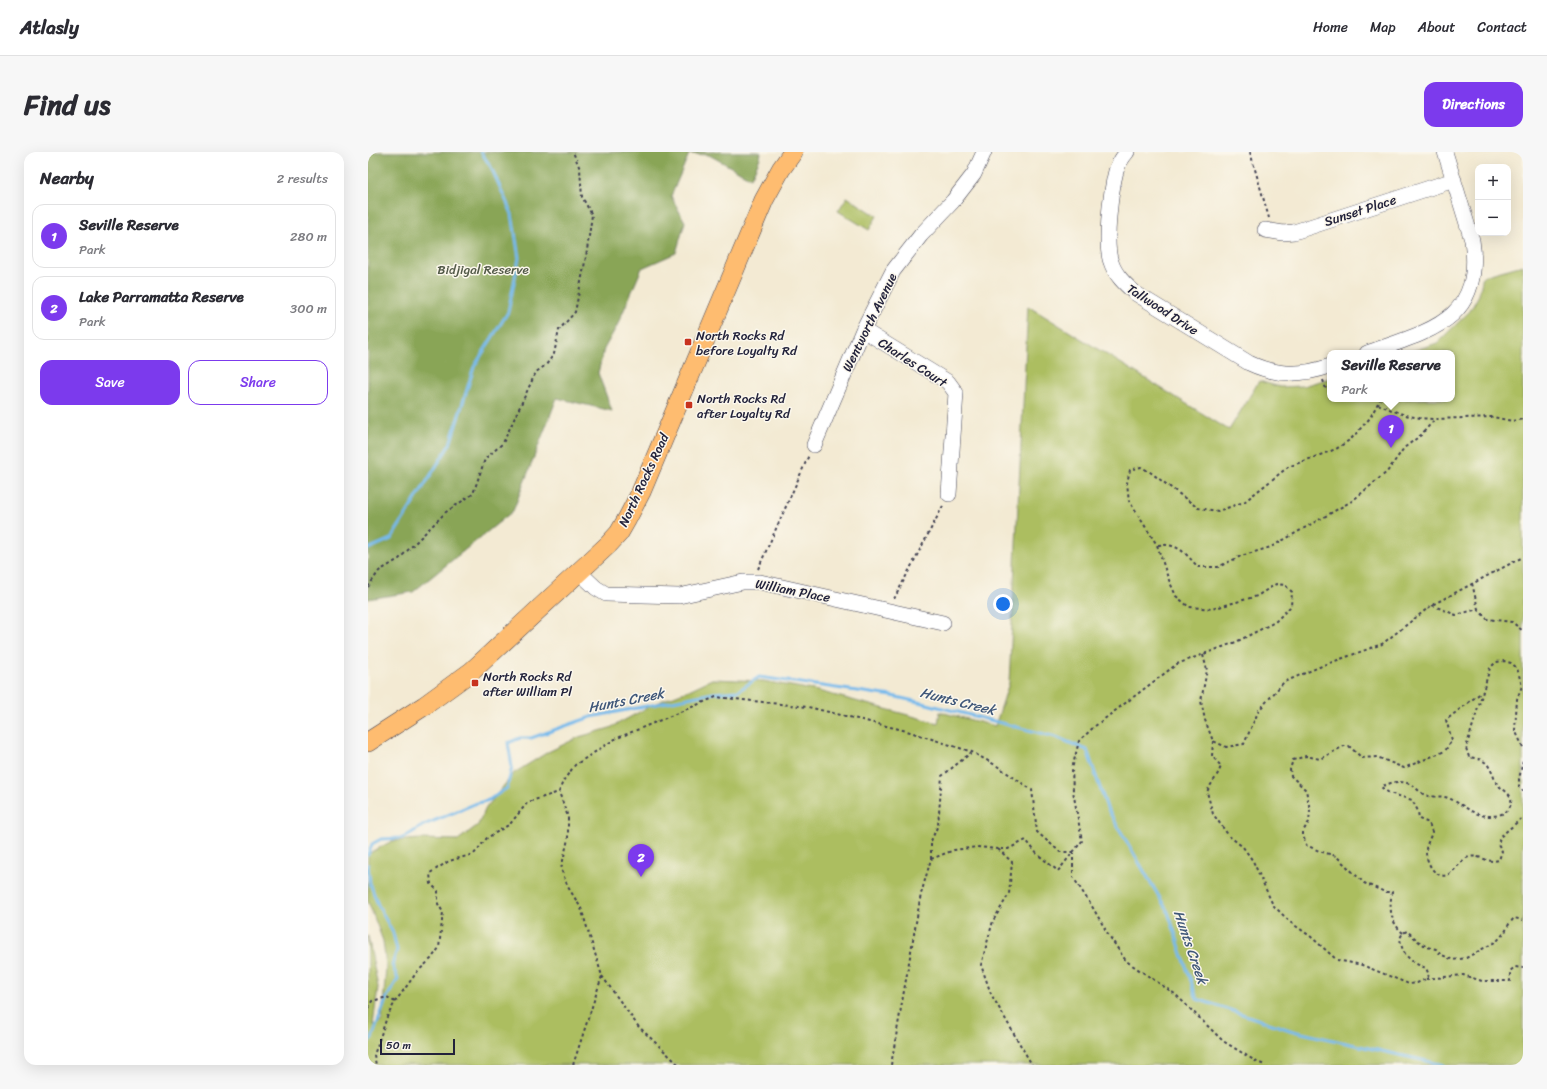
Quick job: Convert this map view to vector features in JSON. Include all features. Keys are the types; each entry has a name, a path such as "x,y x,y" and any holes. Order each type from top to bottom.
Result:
{"main road":[{"name":"North Rocks Road","path":"368,742 430,702 472,671 610,544 619,533 634,507 782,160 793,152"}],"street":[{"name":"Wentworth Avenue","path":"814,444 863,330 893,271 921,235 953,201 974,174 984,152"},
{"name":"Tallwood Drive","path":"1127,152 1117,170 1108,234 1110,261 1113,269 1126,285 1142,297 1249,363 1260,368 1273,372 1295,374 1326,372"},
{"path":"1375,350 1420,334 1439,324 1455,312 1467,296 1472,283 1474,254 1472,240 1445,152"},
{"name":"Sunset Place","path":"1265,230 1283,233 1294,232 1454,180"},
{"name":"Charles Court","path":"863,330 948,382 956,393 949,494"},
{"name":"William Place","path":"579,572 596,588 606,594 679,596 743,582 753,582 794,589 943,623"}],"path":[{"path":"368,587 379,571 399,559 446,512 473,494 485,459 503,443 536,372 546,365 554,354 559,330 575,312 592,215 582,197 580,169 573,152"},
{"path":"1250,152 1269,218 1265,230"},
{"path":"1317,380 1326,372"},
{"path":"931,859 954,850 977,847 998,850 1008,849 1026,840 1036,854 1058,871 1072,852 1082,842 1073,791 1072,769 1079,741 1095,726 1177,664 1236,642 1275,622 1291,606 1292,592 1285,585 1276,584 1257,596 1212,609 1189,607 1176,596 1168,578 1157,545 1129,501 1127,483 1130,470 1141,467 1198,508 1218,511 1244,502 1288,466 1336,448 1351,440 1370,418 1378,404 1401,415 1416,419 1493,416 1512,421 1523,419"},
{"path":"1157,545 1167,544 1178,548 1198,567 1218,567 1241,556 1271,547 1352,501 1387,472 1404,448 1420,436 1435,419"},
{"path":"753,582 814,444"},
{"path":"887,611 949,494"},
{"path":"1213,741 1226,748 1244,744 1259,710 1284,682 1324,665 1382,644 1432,605 1523,556"},
{"path":"1472,583 1478,609 1487,619 1512,622 1523,631"},
{"path":"1432,605 1456,615 1478,609"},
{"path":"1203,655 1207,670 1201,701 1205,720 1213,741 1212,756 1222,766 1219,774 1213,780 1207,792 1213,814 1229,836 1242,847 1253,861 1273,905 1290,922 1310,936 1337,960 1362,965 1409,984 1417,983 1426,979 1463,975 1482,981 1510,981 1510,971 1515,967 1523,968"},
{"path":"1523,747 1515,730 1517,699 1522,686 1517,668 1511,663 1504,661 1496,662 1490,668 1466,748 1469,756 1487,763 1497,784 1511,798 1509,809 1504,814 1489,817 1474,814 1447,798 1433,798 1423,794 1411,784 1393,781 1380,787 1389,793 1412,800 1418,811 1419,819 1429,823 1432,832 1427,845 1426,853 1431,868 1440,875 1448,875 1468,858 1476,856 1493,862 1499,860 1502,851 1498,844 1500,837 1523,817"},
{"path":"1403,934 1396,927 1392,918 1390,901 1392,892 1385,892 1364,883 1336,856 1306,845 1303,831 1309,822 1310,810 1306,790 1291,776 1290,769 1293,760 1306,756 1320,759 1344,746 1349,746 1362,758 1377,758 1404,768 1433,757 1445,751 1452,740 1446,720 1483,691"},
{"path":"679,1065 638,1026 602,976 581,908 568,886 561,869 568,839 568,817 559,792 563,781 575,765 615,739 716,696 808,708 907,731 972,752 997,766 1032,790 1037,832 1060,852 1072,852"},
{"path":"891,1065 921,894 931,859 932,840 938,825 942,776 972,752"},
{"path":"1523,761 1519,779 1520,787 1523,791"},
{"path":"376,1065 374,1055 387,1017 395,1002 413,977 431,959 438,948 443,912 438,904 438,891 431,884 430,872 449,861 474,854 487,838 510,824 528,802 559,792"},
{"path":"998,850 1012,862 1009,894 993,921 981,965 991,994 1032,1065"},
{"path":"1072,852 1073,877 1126,961 1175,994 1223,1041 1257,1062 1265,1065"},
{"path":"1426,979 1429,975 1426,968 1415,964 1404,953 1400,938 1407,931 1427,947 1436,949 1440,954 1453,960 1466,958 1497,941 1514,918 1523,920"},
{"path":"573,1065 602,976"},
{"path":"368,1008 372,1001 388,997 395,1002"}],"green space":[{"name":"Bidjigal Reserve","path":"368,152 761,152 760,158 751,178 709,155 689,154 671,196 685,222 676,253 642,268 617,326 604,349 598,373 612,411 557,398 513,511 413,592 368,599"},
{"path":"847,197 877,216 869,230 838,211"},
{"path":"1523,265 1523,1065 368,1065 368,936 378,987 373,1025 382,1021 386,966 383,941 368,901 368,854 392,841 421,839 458,840 478,825 486,808 514,773 548,752 579,737 610,728 656,703 712,679 763,681 818,691 938,723 940,712 995,726 1009,683 1028,306 1229,430 1259,381 1280,387 1303,386 1327,379 1327,402 1455,402 1455,350 1416,350 1437,343 1470,311 1479,295 1483,276"}],"waterway":[{"path":"368,549 391,539 450,444 474,367 508,312 519,258 512,214 491,167 481,152"},
{"name":"Hunts Creek","path":"368,855 372,844 381,839 403,838 424,825 474,804 489,800 507,788 512,767 508,743 520,738 531,738 591,717 713,693 738,691 759,677 892,696 1056,737 1087,750 1107,808 1168,912 1197,999 1293,1031 1444,1065"},
{"name":"Hunts Creek","path":"368,865 370,883 378,905 393,933 397,950 392,965 398,979 387,997 372,1038 368,1042"}],"place":[{"name":"North Rocks Rd before Loyalty Rd","path":"688,342"},
{"name":"North Rocks Rd after Loyalty Rd","path":"689,405"},
{"name":"Seville Reserve","path":"1391,448"},
{"name":"North Rocks Rd after William Pl","path":"475,683"},
{"name":"Lake Parramatta Reserve","path":"641,877"}]}
